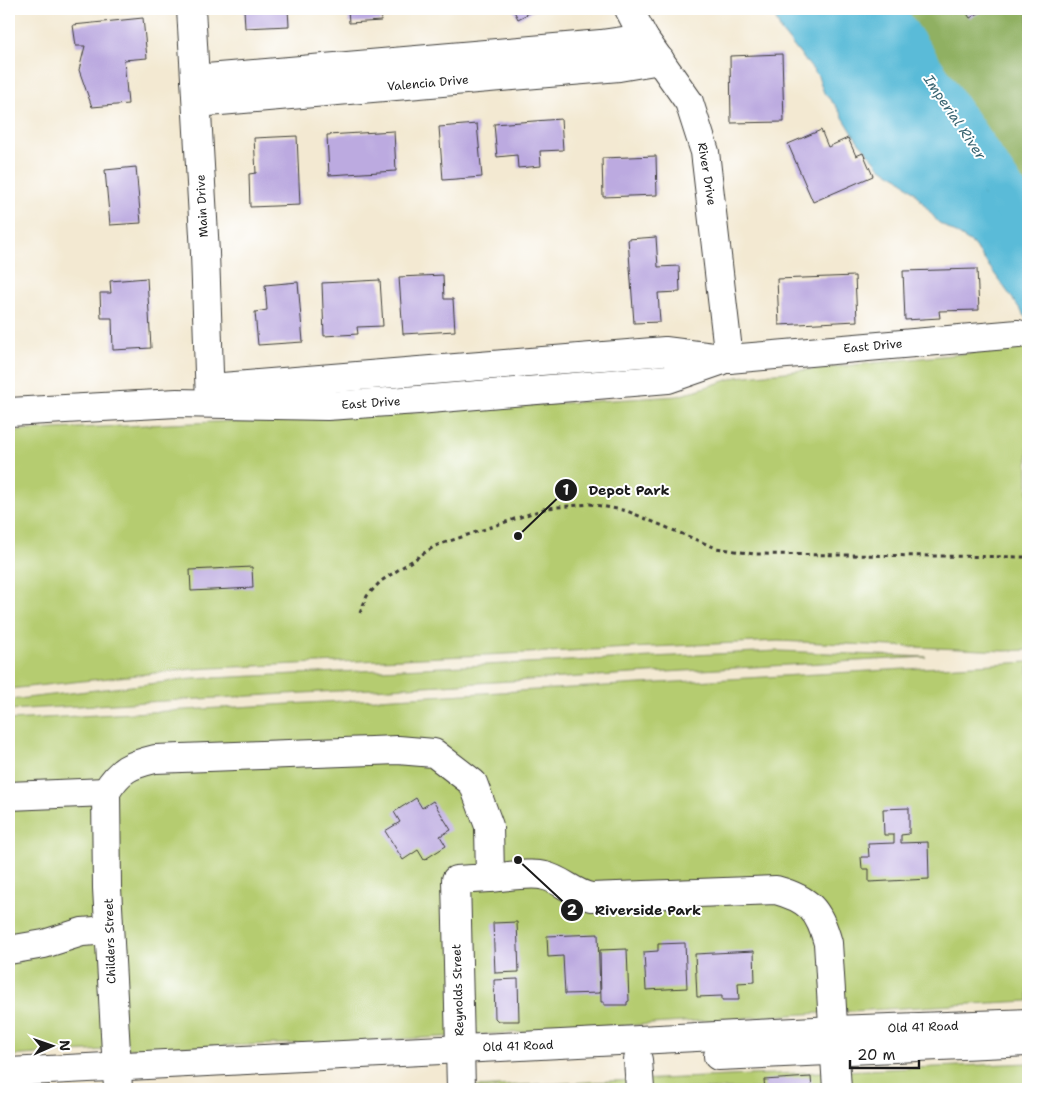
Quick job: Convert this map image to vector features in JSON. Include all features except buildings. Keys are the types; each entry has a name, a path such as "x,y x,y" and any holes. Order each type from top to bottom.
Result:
{"street":[{"name":"Main Drive","path":"191,9 210,396"},
{"name":"River Drive","path":"629,9 644,38 689,102 705,152 729,358"},
{"name":"Valencia Drive","path":"196,91 644,38"},
{"name":"Valencia Drive","path":"196,91 619,67 660,60"},
{"name":"East Drive","path":"9,412 177,403 210,396 665,351 729,358 1018,334"},
{"path":"9,796 106,792 121,772 134,764 155,759 398,750 434,753 473,783 489,826 490,878 543,875 580,895 591,897 776,890 798,896 813,908 822,922 828,943 837,1089"},
{"name":"Childers Street","path":"106,792 109,930 117,1080"},
{"name":"Reynolds Street","path":"460,1068 454,892 456,880 490,878"},
{"path":"9,950 44,944 82,932 109,930"},
{"name":"Old 41 Road","path":"32,1089 117,1080 638,1060 1028,1023"},
{"name":"Old 41 Road","path":"460,1068 835,1040 1028,1042"},
{"path":"638,1060 640,1089"},
{"name":"Old 41 Road","path":"9,1072 117,1080"}],"path":[{"path":"360,613 367,596 381,581 435,546 547,508 590,504 627,511 716,548 754,554 1028,557"}],"green space":[{"path":"906,9 1028,9 1028,212 997,206 983,195 973,161 946,133 933,100 931,59 925,43"},
{"path":"1028,347 1028,650 1005,651 778,641 192,669 9,689 9,431 353,416 678,396 737,377"},
{"path":"778,651 926,657 9,710 9,700 192,679"},
{"path":"1028,662 1028,1001 424,1038 61,1052 9,1056 9,720"},
{"path":"1028,1063 1028,1089 427,1089"}],"water":[{"path":"772,9 906,9 925,43 931,60 933,100 946,133 973,161 983,195 997,206 1028,212 1028,320 973,244 938,222 914,192 899,178 881,168 857,140 836,106 824,93 818,76 781,31"}],"waterway":[{"name":"Imperial River","path":"882,9 1028,225"}],"place":[{"name":"Depot Park","path":"518,536"},
{"name":"Riverside Park","path":"518,860"}]}
